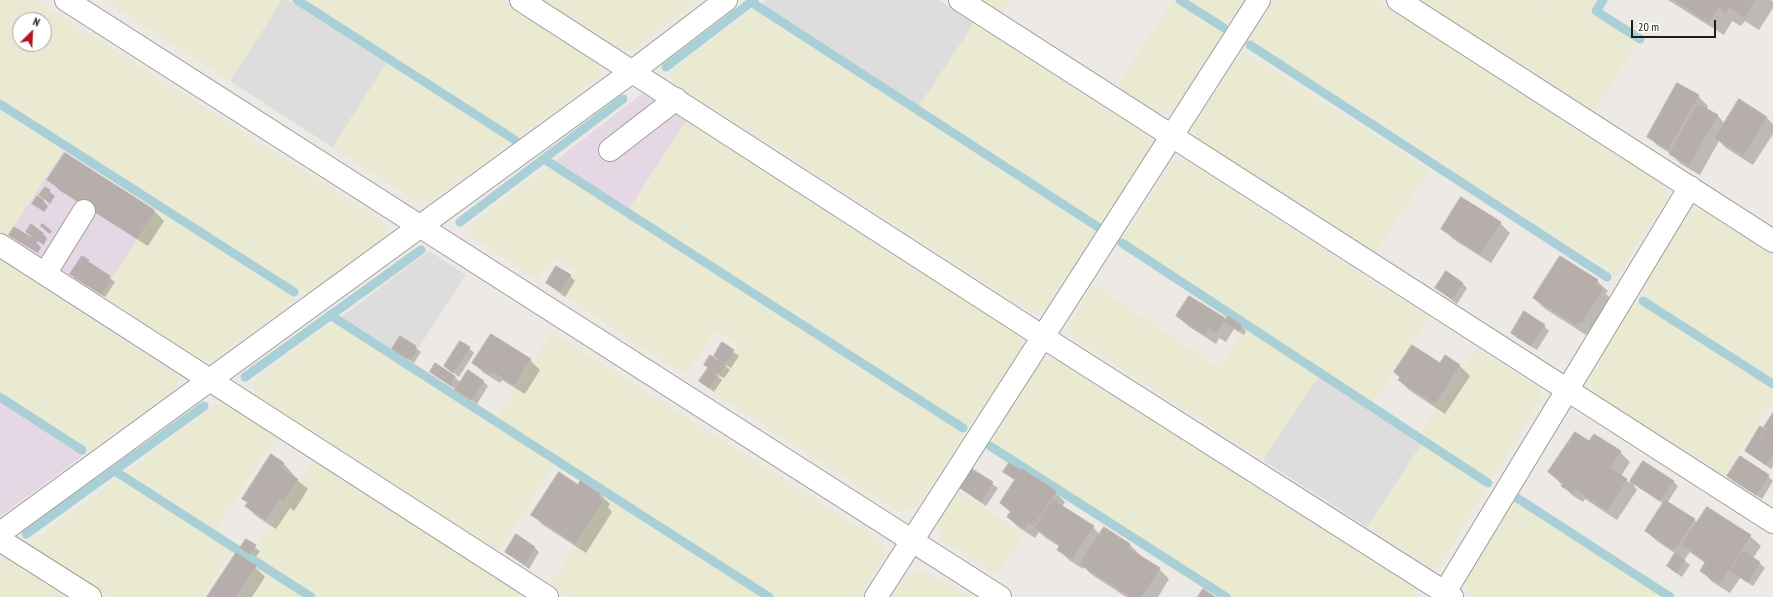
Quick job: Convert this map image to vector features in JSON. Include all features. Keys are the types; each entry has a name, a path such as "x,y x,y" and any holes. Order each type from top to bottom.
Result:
{"street":[{"path":"66,0 1000,597"},
{"path":"520,0 633,71 1446,596 1690,187"},
{"path":"0,533 633,71 726,0"},
{"path":"960,0 1773,522"},
{"path":"876,597 1259,0"},
{"path":"1398,0 1773,241"},
{"path":"610,150 676,99"},
{"path":"45,274 84,212"},
{"path":"0,245 547,597"},
{"path":"0,540 90,597"}],"shaded area":[{"path":"282,0 288,0 387,63 332,147 230,81"},
{"path":"765,0 939,0 974,23 919,106 761,4"},
{"path":"643,93 686,121 629,209 555,161"},
{"path":"63,151 156,210 100,297 7,237"},
{"path":"429,251 466,275 409,362 340,318"},
{"path":"1319,375 1422,443 1367,527 1263,460"},
{"path":"0,400 84,455 0,516"}],"green space":[{"path":"0,0 35,0 385,223 388,236 306,294 0,98"},
{"path":"105,0 282,0 230,81"},
{"path":"306,0 500,0 598,63 600,77 519,137"},
{"path":"541,0 699,0 632,50 618,49"},
{"path":"983,0 1011,0 1003,13"},
{"path":"1190,0 1248,0 1231,26"},
{"path":"1275,0 1377,0 1664,184 1668,197 1617,276 1249,39"},
{"path":"1420,0 1535,0 1538,2 1539,0 1595,0 1589,11 1638,42 1594,111"},
{"path":"1172,1 1225,35 1177,110 1161,114 1117,86"},
{"path":"753,9 1096,232 1046,309 1032,313 673,82 670,72"},
{"path":"974,23 1147,135 1150,149 1101,224 919,106"},
{"path":"1242,51 1429,170 1375,253 1197,139 1194,125"},
{"path":"387,63 510,143 432,201 416,201 332,147"},
{"path":"0,110 63,151 7,237 0,232"},
{"path":"686,121 1020,335 1022,347 969,427 629,209"},
{"path":"1185,160 1429,317 1372,404 1122,239 1171,163"},
{"path":"548,167 964,434 915,508 899,512 709,390 738,345 716,330 686,375 561,294 575,271 554,257 538,280 463,231"},
{"path":"1703,209 1773,254 1773,379 1639,293 1689,212"},
{"path":"156,210 297,300 214,359 198,360 100,297"},
{"path":"0,260 177,375 178,387 91,450 0,390"},
{"path":"1094,285 1219,368 1246,328 1319,375 1263,460 1072,336 1069,324"},
{"path":"1635,301 1773,390 1773,401 1725,476 1594,393 1588,377"},
{"path":"332,322 555,464 499,551 255,395 254,381"},
{"path":"552,332 882,542 884,557 859,597 776,597 497,418"},
{"path":"1477,348 1539,388 1542,397 1491,482 1420,435"},
{"path":"1056,358 1416,589 1417,597 1232,597 991,442 1042,361"},
{"path":"219,403 230,406 276,436 216,530 126,472"},
{"path":"1422,443 1488,486 1440,566 1429,567 1367,527"},
{"path":"313,460 527,597 320,597 252,554"},
{"path":"118,478 232,551 203,597 112,597 29,544"},
{"path":"958,491 1024,534 997,575 940,539 938,522"},
{"path":"606,498 761,597 570,597 550,585"},
{"path":"1512,500 1663,597 1473,597 1469,595 1463,575"},
{"path":"5,558 65,597 0,597 0,562"},
{"path":"258,568 303,597 239,597"},
{"path":"921,569 966,597 892,597 908,572"}],"building":[{"path":"1675,0 1755,0 1744,17 1730,7 1726,13 1718,7 1709,22"},
{"path":"1677,83 1699,95 1668,149 1647,137"},
{"path":"1739,99 1767,117 1743,155 1715,138"},
{"path":"1698,104 1718,115 1689,165 1669,154"},
{"path":"65,153 154,210 137,237 47,180"},
{"path":"45,187 50,190 45,199 39,195"},
{"path":"37,196 44,200 39,208 32,204"},
{"path":"1461,197 1501,222 1480,254 1441,229"},
{"path":"31,224 43,233 38,240 26,232"},
{"path":"14,227 37,241 32,249 9,235"},
{"path":"82,256 89,260 77,278 70,274"},
{"path":"1560,256 1598,280 1595,284 1603,289 1581,323 1578,321 1576,325 1533,298"},
{"path":"90,263 110,276 100,293 79,280"},
{"path":"556,266 571,275 560,292 546,283"},
{"path":"1446,271 1463,283 1452,299 1435,288"},
{"path":"1189,296 1225,318 1216,333 1209,328 1205,335 1176,316"},
{"path":"1524,311 1545,325 1531,346 1511,333"},
{"path":"1228,316 1242,326 1239,331 1224,322"},
{"path":"491,334 531,359 514,385 492,371 490,374 472,363"},
{"path":"400,336 416,346 408,359 392,349"},
{"path":"460,341 470,347 453,373 444,366"},
{"path":"722,342 734,350 725,364 714,356"},
{"path":"1412,345 1440,363 1445,355 1460,365 1435,404 1398,380 1400,377 1394,372"},
{"path":"710,355 725,365 719,374 704,365"},
{"path":"435,363 455,376 450,385 430,372"},
{"path":"708,368 717,375 709,388 699,381"},
{"path":"468,370 484,381 471,400 455,390"},
{"path":"1773,413 1773,433 1764,427"},
{"path":"1760,426 1765,429 1759,437 1773,446 1773,454 1766,465 1745,451"},
{"path":"1766,429 1773,434 1773,445 1761,437"},
{"path":"1575,432 1589,441 1594,434 1621,451 1610,468 1627,479 1607,511 1575,489 1573,493 1561,486 1564,483 1548,472"},
{"path":"271,454 284,463 281,468 298,479 284,501 279,499 266,520 245,506 248,502 242,499"},
{"path":"1740,456 1769,475 1756,495 1727,476"},
{"path":"1643,461 1674,481 1660,501 1630,481"},
{"path":"1009,463 1020,470 1014,479 1003,472"},
{"path":"972,469 993,482 981,502 960,488"},
{"path":"1022,469 1056,491 1034,525 1029,522 1025,529 1007,517 1011,511 1000,503"},
{"path":"559,472 578,485 580,481 600,494 598,498 603,501 575,543 531,515"},
{"path":"1053,500 1094,526 1072,559 1057,550 1060,545 1035,528"},
{"path":"1665,500 1695,519 1674,550 1645,531"},
{"path":"1707,507 1751,535 1720,584 1700,571 1706,561 1682,545"},
{"path":"1104,527 1130,544 1128,548 1160,568 1141,597 1131,597 1080,564"},
{"path":"516,534 535,547 524,564 505,552"},
{"path":"246,539 256,545 250,554 240,548"},
{"path":"1743,551 1760,562 1748,582 1730,571"},
{"path":"236,553 256,566 236,597 207,597"},
{"path":"1675,553 1685,560 1677,573 1667,566"},
{"path":"1203,589 1215,597 1198,597"}],"waterway":[{"path":"297,0 515,140"},
{"path":"666,67 754,0"},
{"path":"1180,0 1224,28"},
{"path":"1603,0 1596,11 1640,39"},
{"path":"751,2 1098,227"},
{"path":"1250,45 1607,277"},
{"path":"460,222 623,99"},
{"path":"0,104 294,292"},
{"path":"544,159 963,428"},
{"path":"1122,243 1488,483"},
{"path":"245,377 421,250"},
{"path":"1643,301 1773,384"},
{"path":"330,315 769,597"},
{"path":"0,397 82,450"},
{"path":"26,534 204,406"},
{"path":"990,446 1226,597"},
{"path":"115,471 311,597"},
{"path":"1514,496 1670,597"}]}
